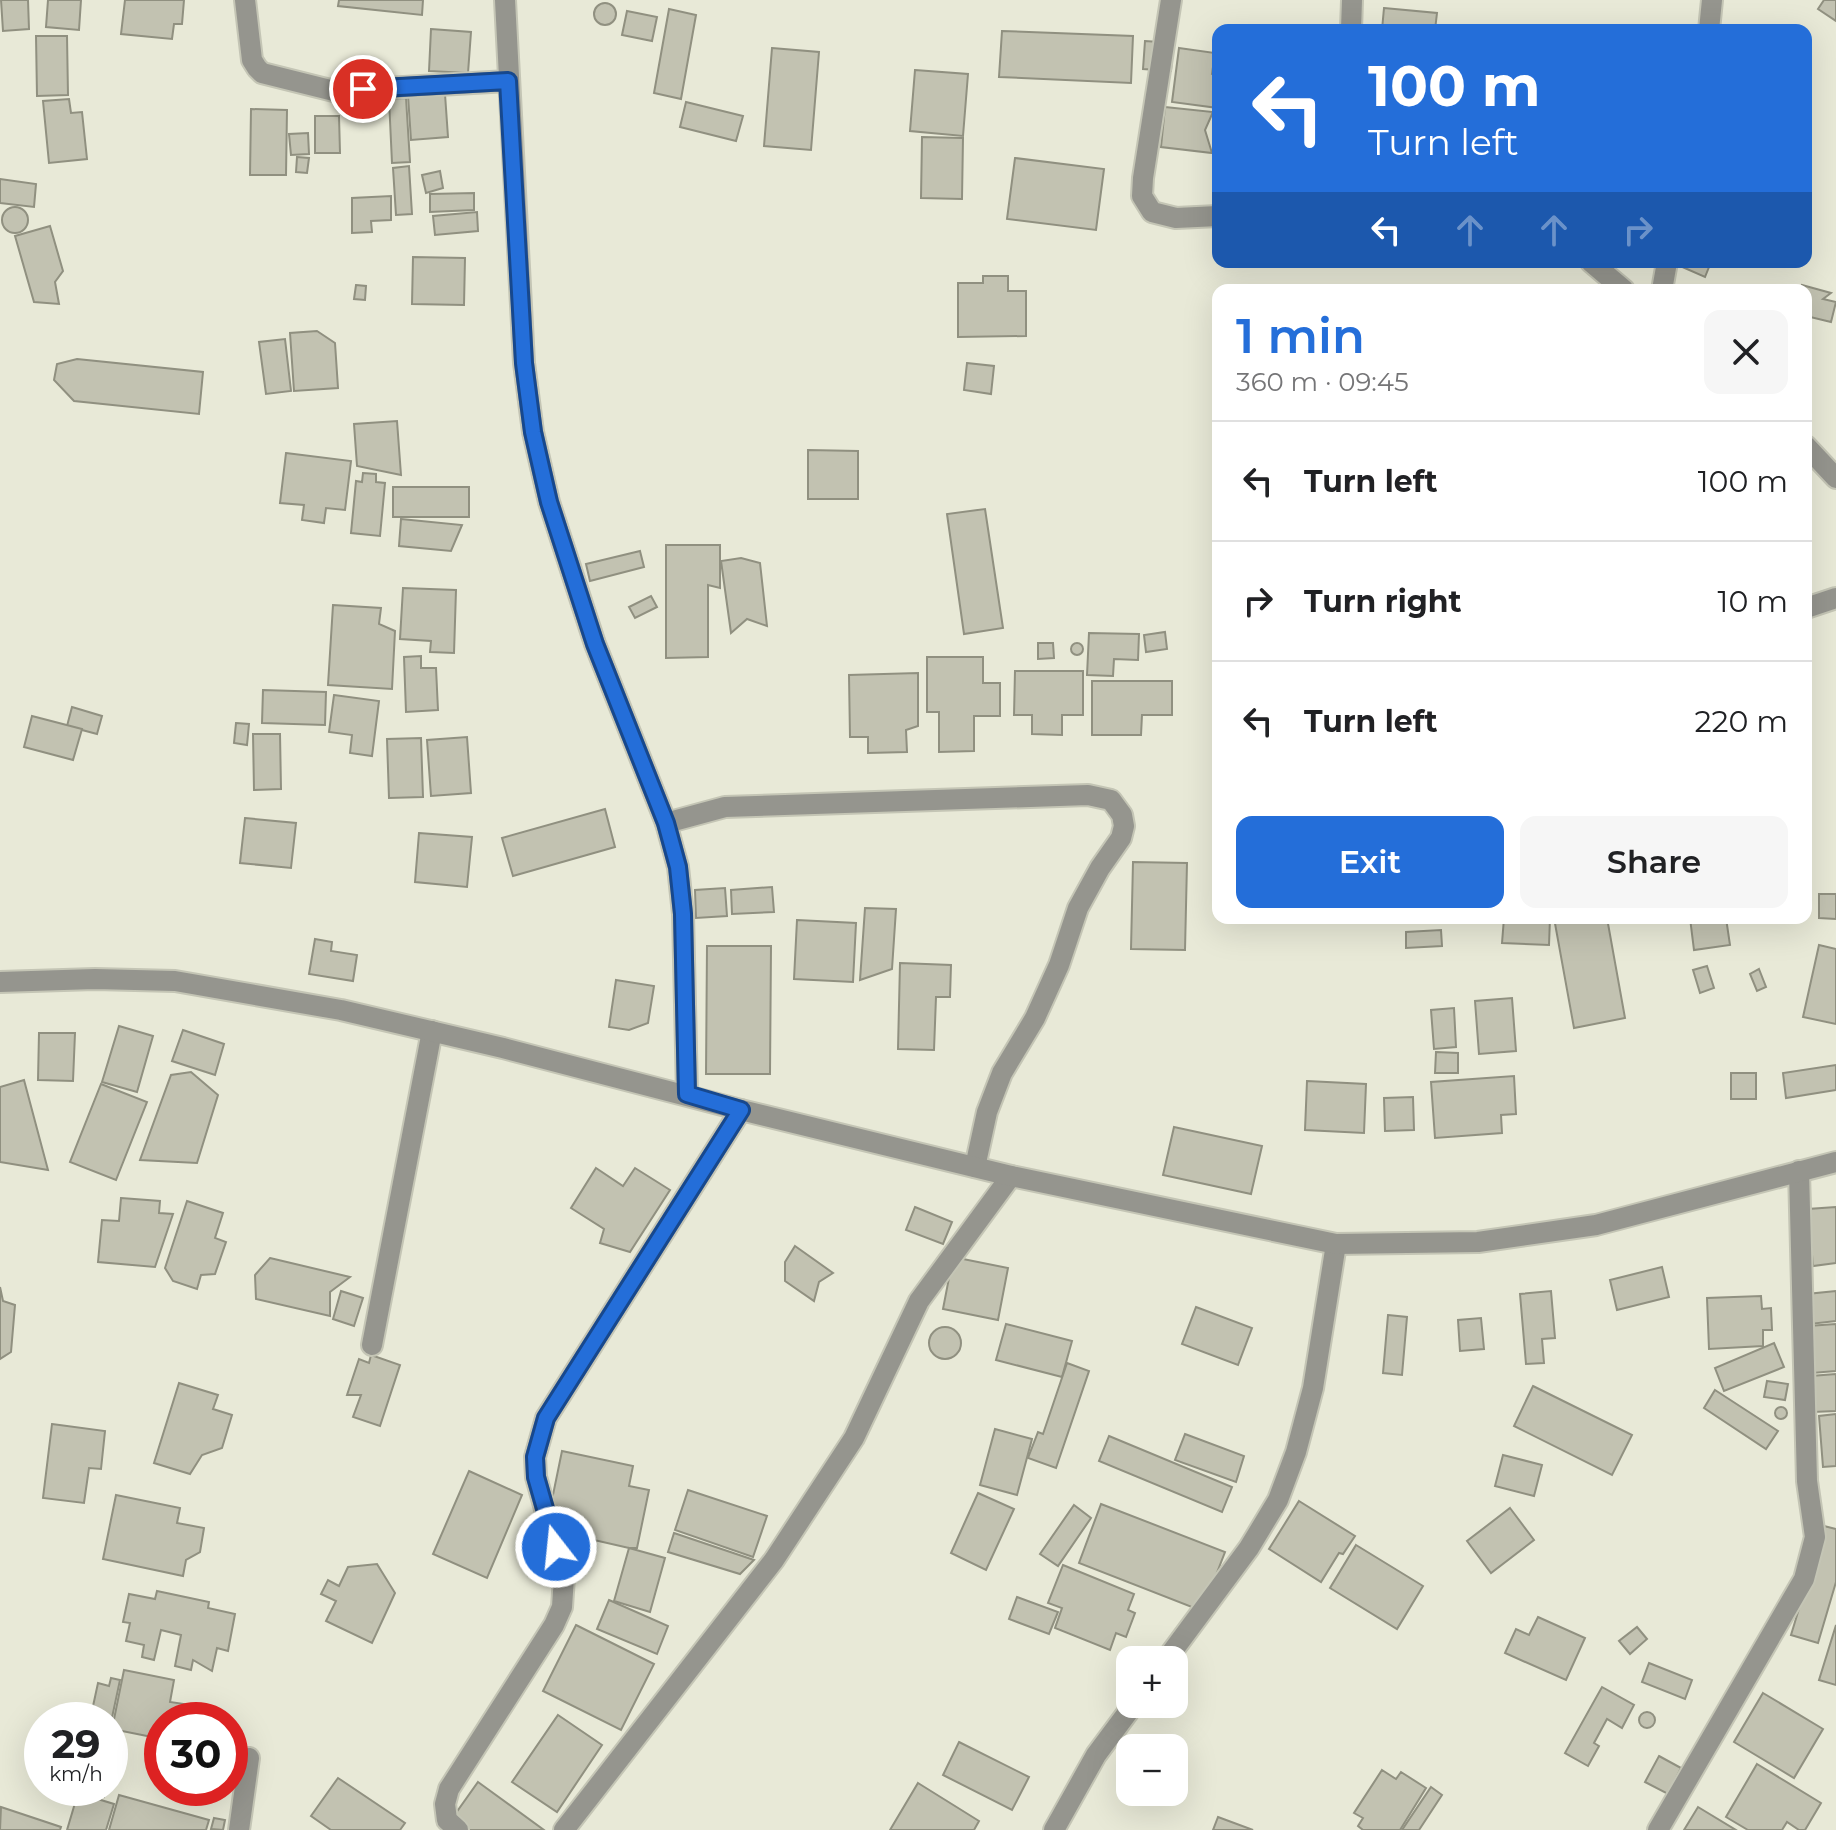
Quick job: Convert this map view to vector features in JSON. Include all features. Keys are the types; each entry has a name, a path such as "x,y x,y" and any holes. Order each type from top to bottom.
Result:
{"street":[{"path":"245,0 252,60 262,73 334,91 508,81"},
{"path":"505,0 524,363 533,432 549,502 595,644 666,823 678,867 683,914 687,1094"},
{"path":"1171,0 1142,196 1152,212 1176,218 1212,216"},
{"path":"1351,24 1352,0"},
{"path":"1710,24 1712,0"},
{"path":"1598,268 1617,284"},
{"path":"1812,452 1836,478"},
{"path":"1812,606 1836,598"},
{"path":"666,823 725,807 1088,795 1111,800 1122,815 1124,826 1121,838 1078,908 1059,965 1035,1018 1002,1073 987,1112 975,1167"},
{"path":"0,982 95,979 175,981 341,1010 1011,1176 1336,1244 1478,1242 1596,1225 1836,1162"},
{"path":"372,1345 432,1031"},
{"path":"448,1827 445,1804 449,1789 554,1625 562,1607 564,1577 536,1477 535,1457 546,1418 741,1110"},
{"path":"1658,1830 1804,1579 1815,1537 1807,1481 1799,1171"},
{"path":"564,1830 774,1560 854,1438 919,1301 1011,1176"},
{"path":"1176,1646 1249,1548 1278,1500 1296,1452 1313,1388 1336,1244"},
{"path":"1054,1830 1096,1755 1124,1718"},
{"path":"239,1830 249,1758"}],"building":[{"path":"1,0 28,0 29,29 3,31"},
{"path":"48,0 81,0 79,30 46,27"},
{"path":"125,0 184,0 182,24 174,24 172,39 121,34"},
{"path":"339,0 423,0 422,15 338,6"},
{"path":"1824,0 1836,0 1836,21 1818,9"},
{"path":"605,3 613,6 616,14 613,22 605,25 597,22 594,14 597,6"},
{"path":"1384,8 1437,13 1436,24 1383,24"},
{"path":"669,9 696,15 681,99 654,93"},
{"path":"627,11 657,17 652,41 622,35"},
{"path":"431,29 471,32 468,73 429,71"},
{"path":"1002,31 1133,36 1131,83 999,77"},
{"path":"36,36 67,36 68,95 37,96"},
{"path":"1145,41 1173,43 1171,71 1143,69"},
{"path":"772,48 819,52 811,150 764,146"},
{"path":"1179,48 1212,53 1212,107 1172,102"},
{"path":"915,70 968,74 963,136 910,131"},
{"path":"445,94 448,137 411,140 408,96"},
{"path":"406,98 410,162 392,163 389,99"},
{"path":"69,99 71,113 82,112 87,159 49,163 43,101"},
{"path":"686,102 743,116 736,141 680,127"},
{"path":"1165,107 1212,112 1205,130 1212,153 1161,147"},
{"path":"251,109 287,110 286,175 250,175"},
{"path":"315,116 339,116 340,153 315,153"},
{"path":"308,133 309,154 291,155 289,134"},
{"path":"922,137 963,138 962,199 921,198"},
{"path":"297,157 309,158 307,173 296,172"},
{"path":"1015,158 1104,169 1096,230 1007,219"},
{"path":"409,166 412,214 396,215 393,168"},
{"path":"440,171 443,188 426,193 422,175"},
{"path":"0,179 36,184 34,207 0,203"},
{"path":"474,193 474,210 430,212 430,194"},
{"path":"391,196 391,220 371,221 372,232 352,233 352,198"},
{"path":"15,207 24,211 28,220 24,229 15,233 6,229 2,220 6,211"},
{"path":"477,212 478,231 435,235 433,216"},
{"path":"50,226 63,271 55,282 59,304 34,302 15,236"},
{"path":"413,257 465,258 464,305 412,304"},
{"path":"1685,268 1709,268 1705,277"},
{"path":"983,276 1008,276 1008,291 1026,291 1026,336 958,337 958,283 983,283"},
{"path":"356,285 366,286 365,300 354,299"},
{"path":"1812,288 1831,293 1823,299 1836,302 1831,322 1812,317"},
{"path":"317,331 335,343 338,388 294,391 290,333"},
{"path":"285,339 291,391 266,394 259,342"},
{"path":"77,359 203,372 199,414 74,401 54,380 57,364"},
{"path":"967,363 994,366 991,394 964,390"},
{"path":"397,421 401,475 357,466 354,424"},
{"path":"808,450 858,451 858,499 808,499"},
{"path":"286,453 351,461 345,510 326,508 324,523 302,520 304,505 280,503"},
{"path":"363,473 376,474 376,482 385,483 380,536 351,533 356,481 362,482"},
{"path":"393,487 469,487 469,517 393,517"},
{"path":"985,509 1003,628 964,634 947,514"},
{"path":"401,519 462,525 451,551 399,546"},
{"path":"666,545 720,545 720,588 708,585 708,657 666,658"},
{"path":"640,551 644,567 590,581 586,564"},
{"path":"741,558 760,563 767,626 747,619 731,633 721,561"},
{"path":"403,588 456,590 454,653 430,652 431,641 400,639"},
{"path":"651,596 657,607 635,618 629,607"},
{"path":"333,605 381,608 379,624 395,631 392,689 328,685"},
{"path":"1165,632 1167,649 1146,652 1144,635"},
{"path":"1089,633 1139,634 1138,660 1114,659 1113,676 1087,675"},
{"path":"1038,643 1053,643 1054,658 1038,659"},
{"path":"1077,643 1083,649 1077,655 1071,649"},
{"path":"421,656 421,668 436,668 438,710 406,712 404,657"},
{"path":"927,657 983,657 983,683 1000,683 1000,716 974,716 974,751 939,752 939,712 927,712"},
{"path":"1015,671 1083,671 1083,715 1062,715 1062,735 1032,734 1032,715 1014,715"},
{"path":"918,673 918,726 906,730 907,752 868,753 868,737 850,737 849,675"},
{"path":"1092,681 1172,681 1172,715 1142,715 1141,735 1092,735"},
{"path":"263,690 326,692 325,725 262,723"},
{"path":"334,695 379,701 372,756 350,753 352,735 329,732"},
{"path":"72,707 102,716 97,734 67,726"},
{"path":"32,716 82,729 73,760 24,747"},
{"path":"236,723 249,724 247,745 234,743"},
{"path":"253,734 280,734 281,789 254,790"},
{"path":"467,737 471,793 431,796 427,740"},
{"path":"421,738 423,797 389,798 387,739"},
{"path":"605,809 615,847 513,876 502,838"},
{"path":"245,818 296,823 291,868 240,863"},
{"path":"419,833 472,837 467,887 415,882"},
{"path":"1133,862 1187,863 1185,950 1131,949"},
{"path":"772,887 774,912 732,914 731,890"},
{"path":"725,888 727,916 696,918 695,890"},
{"path":"1819,894 1836,894 1836,919 1819,918"},
{"path":"865,908 896,909 892,969 860,980"},
{"path":"797,920 856,923 853,982 794,979"},
{"path":"1504,924 1550,924 1549,945 1502,943"},
{"path":"1555,924 1608,924 1625,1018 1574,1028"},
{"path":"1691,924 1727,924 1730,945 1694,950"},
{"path":"1441,930 1442,946 1406,948 1406,932"},
{"path":"315,939 332,942 331,951 357,955 353,981 309,974"},
{"path":"1819,945 1836,949 1836,1024 1803,1017"},
{"path":"707,946 771,946 770,1074 706,1074"},
{"path":"900,963 951,965 950,997 936,997 934,1050 898,1049"},
{"path":"1707,966 1714,988 1700,993 1693,970"},
{"path":"1759,969 1766,987 1757,991 1750,974"},
{"path":"616,980 654,986 648,1023 629,1030 609,1027"},
{"path":"1512,998 1516,1051 1479,1054 1475,1001"},
{"path":"1454,1008 1456,1047 1434,1049 1431,1010"},
{"path":"119,1026 153,1036 137,1092 102,1082"},
{"path":"183,1030 224,1044 215,1075 172,1061"},
{"path":"39,1033 75,1033 73,1081 38,1080"},
{"path":"1436,1052 1458,1053 1458,1073 1435,1073"},
{"path":"1836,1065 1836,1090 1786,1098 1783,1073"},
{"path":"191,1072 218,1095 197,1163 140,1160 171,1075"},
{"path":"1731,1073 1756,1073 1756,1099 1731,1099"},
{"path":"1514,1076 1516,1114 1501,1115 1502,1133 1435,1138 1431,1082"},
{"path":"24,1080 48,1170 0,1162 0,1087"},
{"path":"1307,1081 1366,1084 1364,1133 1305,1130"},
{"path":"101,1084 147,1102 116,1180 70,1162"},
{"path":"1413,1097 1414,1130 1385,1131 1384,1098"},
{"path":"1174,1127 1262,1146 1251,1194 1163,1175"},
{"path":"596,1168 623,1186 635,1168 670,1190 630,1252 600,1243 604,1229 571,1208"},
{"path":"121,1198 160,1201 159,1213 173,1214 155,1267 98,1262 102,1220 119,1221"},
{"path":"187,1201 223,1213 215,1238 226,1242 215,1274 201,1275 197,1289 173,1281 165,1268"},
{"path":"915,1207 952,1222 943,1244 906,1230"},
{"path":"1836,1207 1836,1263 1813,1266 1808,1209"},
{"path":"795,1246 833,1273 819,1282 814,1301 785,1281 785,1262"},
{"path":"953,1257 1008,1268 998,1320 943,1309"},
{"path":"270,1258 350,1277 330,1292 330,1316 256,1299 255,1275"},
{"path":"1662,1267 1669,1297 1617,1310 1610,1280"},
{"path":"0,1287 3,1301 15,1305 11,1352 0,1359"},
{"path":"341,1291 363,1298 354,1326 333,1319"},
{"path":"1551,1291 1555,1338 1542,1339 1544,1363 1526,1364 1520,1294"},
{"path":"1836,1291 1836,1321 1810,1324 1807,1294"},
{"path":"1761,1296 1762,1309 1771,1308 1772,1330 1763,1330 1763,1346 1709,1349 1707,1298"},
{"path":"1196,1307 1252,1328 1238,1365 1182,1344"},
{"path":"1388,1315 1407,1317 1402,1375 1383,1373"},
{"path":"1481,1318 1484,1349 1460,1351 1458,1320"},
{"path":"1006,1324 1072,1341 1062,1377 996,1360"},
{"path":"1836,1324 1836,1371 1812,1373 1808,1326"},
{"path":"945,1327 957,1331 961,1343 957,1355 945,1359 933,1355 929,1343 933,1331"},
{"path":"1774,1343 1784,1367 1724,1391 1715,1368"},
{"path":"371,1355 400,1365 380,1426 353,1417 361,1395 347,1395 359,1359 369,1363"},
{"path":"1067,1363 1089,1371 1056,1468 1028,1458 1038,1432 1043,1434"},
{"path":"1836,1374 1836,1411 1813,1412 1811,1376"},
{"path":"1767,1381 1788,1384 1785,1400 1764,1397"},
{"path":"179,1383 218,1395 213,1409 232,1415 222,1448 202,1455 190,1474 154,1463"},
{"path":"1533,1386 1632,1435 1612,1475 1514,1426"},
{"path":"1715,1390 1778,1431 1766,1449 1704,1408"},
{"path":"1781,1407 1787,1413 1781,1419 1775,1413"},
{"path":"1836,1414 1836,1466 1823,1467 1819,1416"},
{"path":"52,1424 105,1431 101,1469 89,1468 84,1503 43,1498"},
{"path":"995,1429 1032,1439 1017,1495 980,1485"},
{"path":"1185,1434 1244,1456 1236,1482 1175,1460"},
{"path":"1109,1436 1232,1487 1222,1512 1099,1461"},
{"path":"562,1451 633,1466 629,1486 649,1490 637,1548 546,1529"},
{"path":"1503,1455 1542,1465 1534,1496 1495,1486"},
{"path":"469,1471 522,1495 487,1578 433,1554"},
{"path":"688,1490 767,1516 753,1557 675,1530"},
{"path":"978,1493 1014,1509 986,1570 951,1553"},
{"path":"116,1495 180,1508 177,1523 204,1528 200,1552 186,1560 183,1576 103,1559"},
{"path":"1299,1501 1355,1536 1343,1554 1339,1553 1321,1582 1269,1549"},
{"path":"1101,1504 1225,1552 1202,1611 1079,1563"},
{"path":"1074,1505 1091,1518 1058,1566 1040,1554"},
{"path":"1510,1508 1534,1540 1491,1573 1467,1541"},
{"path":"1824,1526 1836,1529 1836,1582 1818,1643 1791,1635"},
{"path":"674,1533 754,1560 740,1574 668,1552"},
{"path":"1356,1545 1423,1586 1397,1629 1330,1588"},
{"path":"629,1548 665,1558 650,1612 614,1601"},
{"path":"377,1564 395,1593 372,1643 326,1621 336,1601 321,1594 328,1580 339,1586 348,1567"},
{"path":"1063,1565 1134,1594 1128,1610 1135,1613 1126,1637 1116,1633 1110,1650 1055,1628 1062,1608 1048,1603"},
{"path":"157,1591 209,1602 208,1608 235,1614 228,1651 217,1648 212,1671 193,1660 191,1670 175,1666 181,1635 161,1630 154,1660 142,1657 144,1645 126,1641 130,1623 123,1622 129,1594 155,1599"},
{"path":"1017,1597 1058,1612 1049,1634 1009,1619"},
{"path":"609,1600 668,1626 657,1654 597,1629"},
{"path":"1538,1617 1585,1638 1566,1680 1505,1653 1516,1629 1529,1635"},
{"path":"576,1625 654,1664 621,1730 543,1691"},
{"path":"1836,1625 1836,1685 1819,1680"},
{"path":"1637,1627 1647,1639 1630,1654 1619,1641"},
{"path":"1649,1663 1692,1680 1685,1699 1642,1682"},
{"path":"124,1670 174,1680 170,1702 144,1702 144,1735 128,1732 128,1702 117,1702"},
{"path":"111,1678 120,1680 115,1702 94,1702 98,1683 109,1686"},
{"path":"1602,1687 1634,1705 1622,1728 1607,1719 1594,1743 1599,1746 1588,1766 1565,1753"},
{"path":"1763,1693 1823,1729 1794,1778 1734,1742"},
{"path":"1647,1712 1653,1714 1653,1726 1647,1728 1641,1726 1639,1720 1641,1714"},
{"path":"558,1715 602,1745 557,1812 512,1782"},
{"path":"959,1742 1029,1777 1012,1810 943,1775"},
{"path":"1659,1756 1681,1768 1668,1794 1645,1782"},
{"path":"1757,1764 1821,1803 1805,1830 1799,1830 1787,1822 1782,1830 1748,1830 1726,1817"},
{"path":"1382,1770 1396,1779 1401,1772 1426,1788 1400,1830 1363,1830 1358,1826 1363,1818 1354,1813"},
{"path":"338,1778 405,1823 400,1830 331,1830 311,1816"},
{"path":"478,1782 544,1830 465,1830 451,1820"},
{"path":"918,1783 979,1821 974,1830 890,1830"},
{"path":"1431,1787 1442,1795 1419,1830 1402,1830"},
{"path":"128,1798 144,1802 144,1806 159,1806 209,1820 206,1830 109,1830 116,1806 128,1806"},
{"path":"74,1806 113,1806 106,1830 67,1830"},
{"path":"1,1807 61,1827 60,1830 0,1830"},
{"path":"1698,1807 1736,1830 1684,1830"},
{"path":"1218,1817 1253,1830 1213,1830"},
{"path":"214,1818 225,1820 223,1830 211,1829"}],"route":[{"path":"363,89 508,81 524,363 533,432 549,502 595,644 666,823 678,867 683,914 687,1094 741,1110 546,1418 535,1457 536,1477 556,1547"}]}
